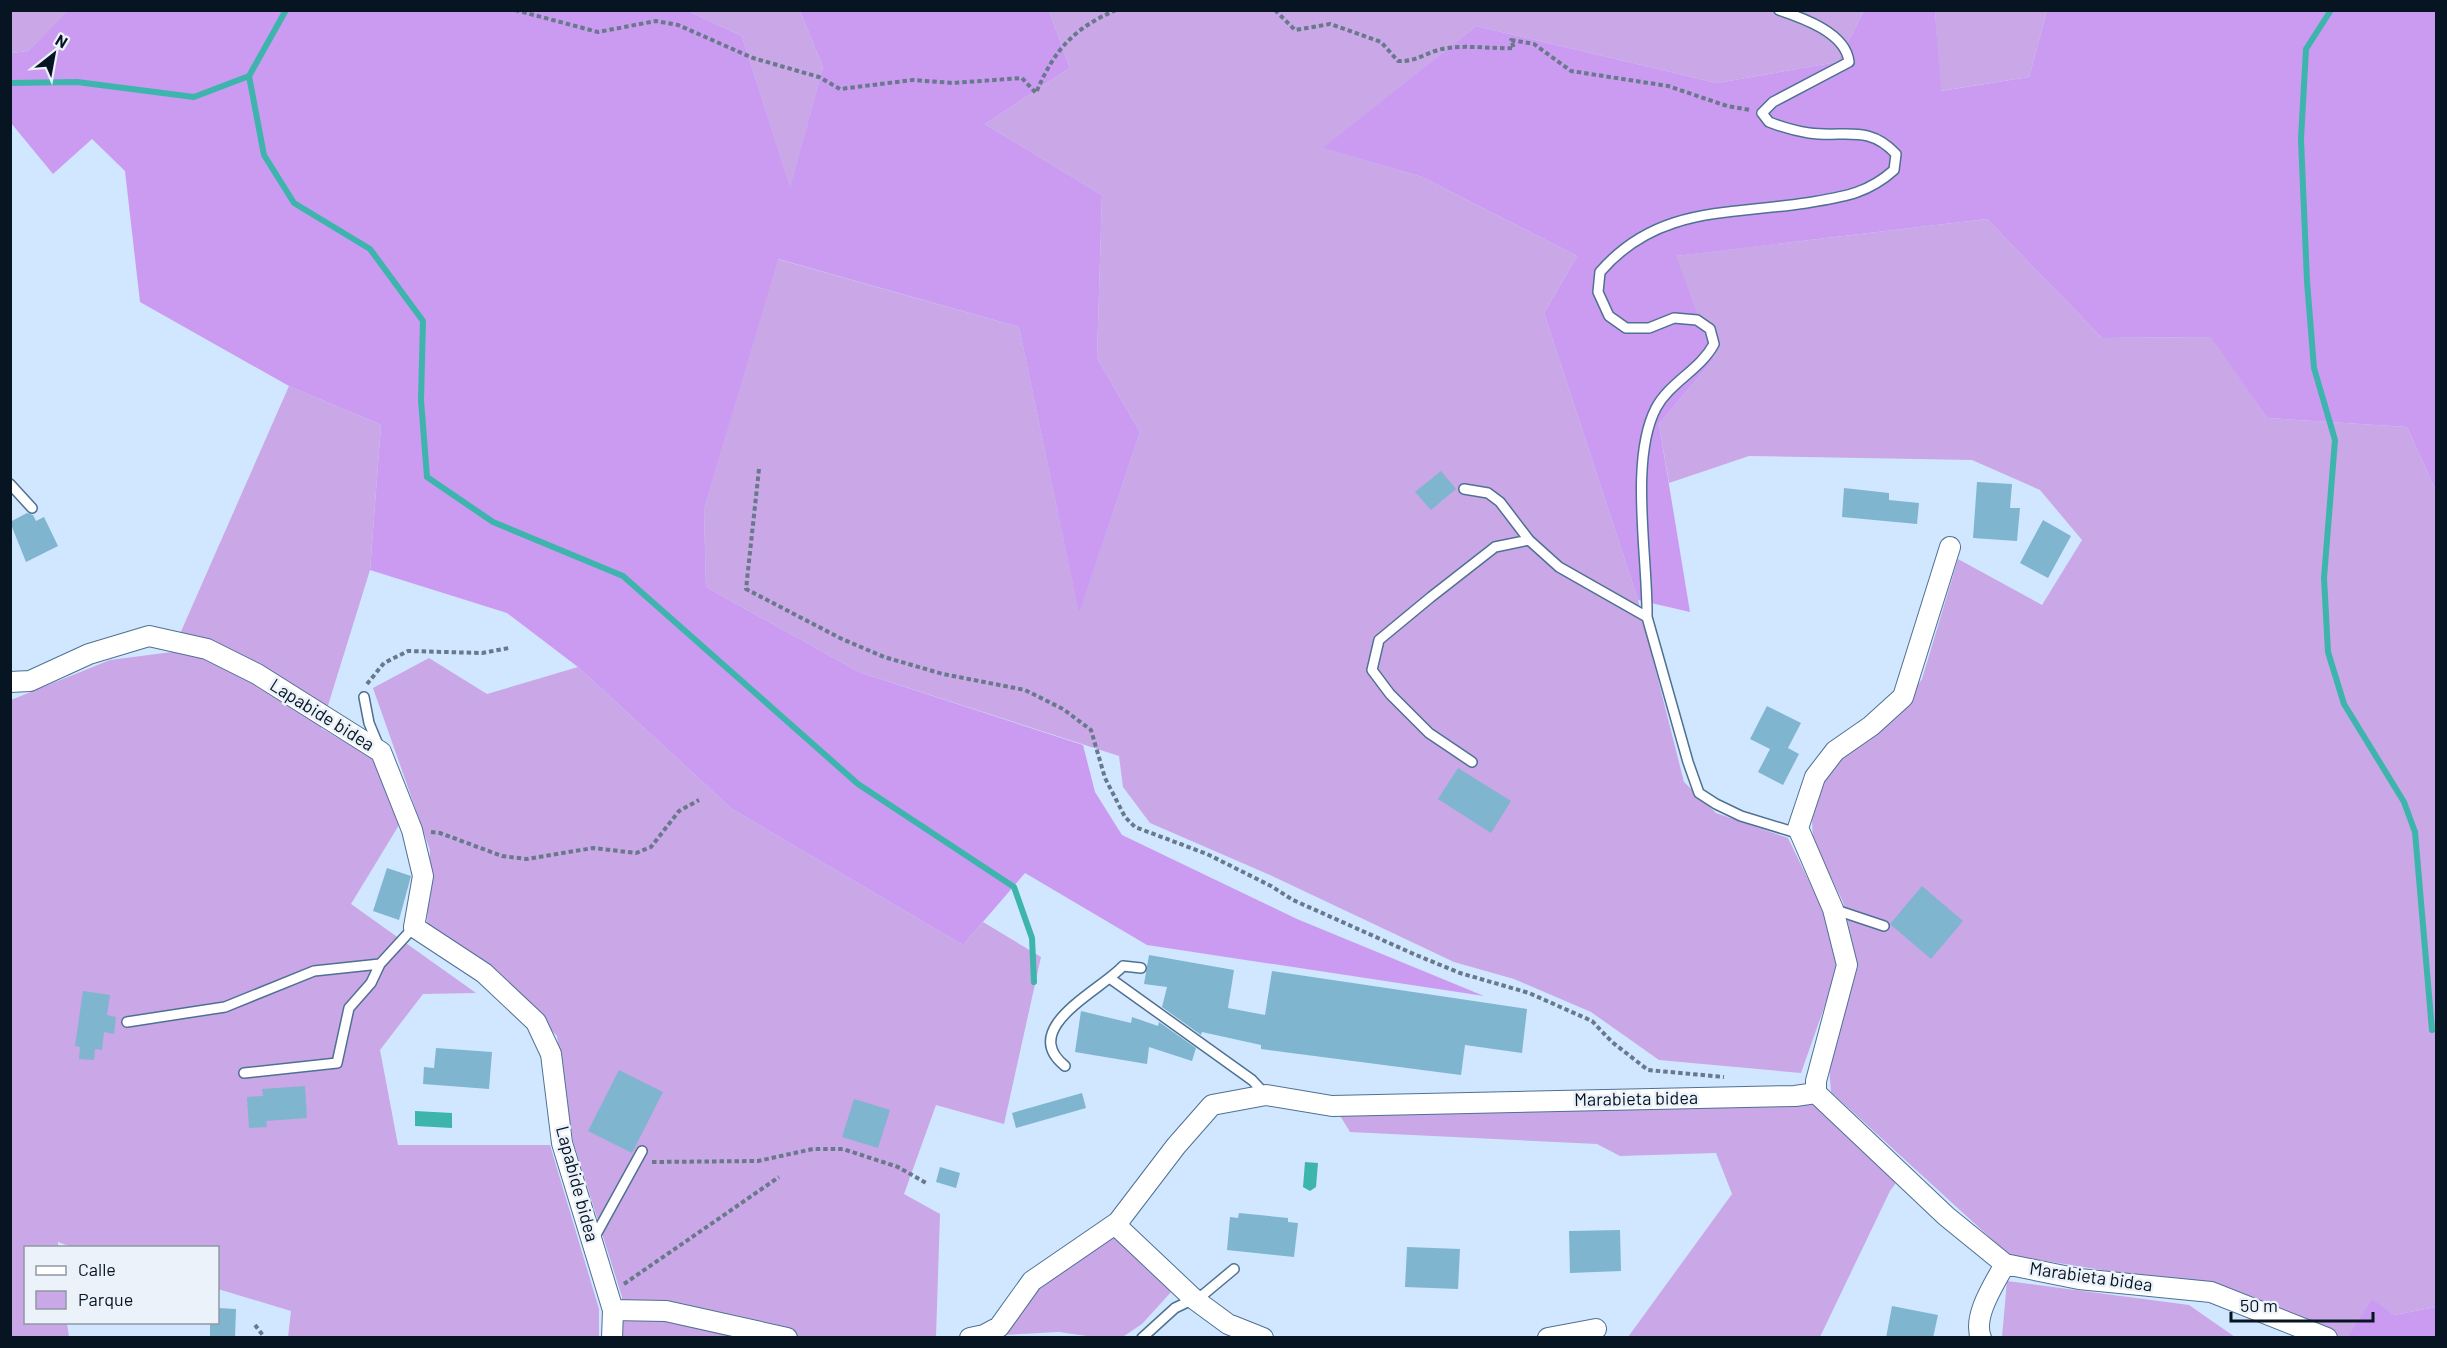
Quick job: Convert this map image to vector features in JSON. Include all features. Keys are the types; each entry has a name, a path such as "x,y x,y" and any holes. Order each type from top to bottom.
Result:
{"street":[{"path":"1816,1093 1816,1081 1847,965 1833,909 1798,828 1815,777 1835,751 1871,726 1903,697 1950,547"},
{"name":"Lapabide bidea","path":"10,682 30,681 89,654 149,636 207,649 257,674 381,752 414,838 423,876 414,927 484,973 536,1022 551,1054 562,1143 610,1303 612,1338"},
{"name":"Marabieta bidea","path":"970,1338 984,1335 999,1327 1032,1281 1118,1222 1176,1146 1212,1105 1266,1095 1332,1106 1795,1096 1816,1093 1947,1216 2005,1263 2079,1279 2211,1292 2327,1338"},
{"path":"1118,1222 1121,1230 1194,1299 1228,1324 1263,1338"},
{"path":"1981,1338 1978,1331 1982,1312 2005,1263"},
{"path":"610,1303 666,1311 786,1338"},
{"path":"1548,1338 1596,1329"}],"lane":[{"path":"1779,10 1808,21 1837,39 1848,52 1850,62 1773,102 1762,112 1769,122 1810,134 1872,135 1886,143 1896,154 1894,170 1873,186 1842,198 1773,208 1721,211 1656,229 1630,242 1600,272 1598,292 1609,316 1626,328 1648,328 1674,318 1697,320 1710,328 1714,344 1707,358 1668,392 1657,407 1647,431 1643,489 1647,616 1688,762 1699,793 1741,816 1800,834"},
{"path":"10,484 32,508"},
{"path":"1464,489 1488,493 1500,502 1529,540 1559,567 1647,616"},
{"path":"1472,762 1429,733 1390,694 1371,670 1379,640 1431,597 1495,547 1529,540"},
{"path":"364,697 369,723 381,752"},
{"path":"1833,909 1884,926"},
{"path":"244,1073 337,1063 349,1008 371,983 380,964 414,927"},
{"path":"128,1022 225,1007 314,970 380,964"},
{"path":"1065,1066 1050,1050 1049,1037 1056,1025 1095,986 1111,979 1123,966 1141,968"},
{"path":"1111,979 1252,1080 1266,1095"},
{"path":"592,1242 642,1151"},
{"path":"1142,1338 1175,1308 1204,1294 1234,1269"}],"path":[{"path":"515,10 598,32 656,21 678,25 753,58 819,77 840,89 913,80 953,83 1022,78 1036,93 1046,69 1068,39 1096,19 1116,10"},
{"path":"1275,10 1295,30 1330,24 1381,42 1398,61 1412,62 1428,51 1451,48 1514,48 1511,40 1534,44 1571,71 1668,86 1727,106 1762,112"},
{"path":"759,469 746,589 840,639 884,657 943,674 1025,690 1063,709 1091,730 1105,778 1125,818 1135,827 1207,855 1271,886 1293,900 1406,951 1460,973 1529,993 1592,1021 1612,1042 1648,1070 1734,1078"},
{"path":"364,697 369,680 384,663 408,651 482,653 509,648"},
{"path":"414,838 426,831 440,833 502,856 527,859 593,848 636,853 651,847 679,811 699,800"},
{"path":"636,1161 758,1161 813,1149 843,1149 898,1167 926,1183"},
{"path":"610,1303 779,1177"},
{"path":"255,1325 265,1338"}],"green space":[{"path":"10,11 69,11 28,51 11,53"},
{"path":"688,11 800,11 823,67 790,188 742,36"},
{"path":"1049,11 1864,11 1837,62 1717,83 1476,26 1324,148 1422,177 1577,256 1544,313 1638,600 1684,782 1716,813 1788,838 1824,912 1837,971 1801,1073 1659,1060 1591,1012 1514,979 1454,962 1270,875 1150,823 1123,787 1119,756 859,672 706,587 704,510 777,259 1019,327 1079,613 1140,432 1097,358 1102,195 985,124 1070,68"},
{"path":"1935,11 2047,11 2029,77 1940,91"},
{"path":"1987,219 2102,338 2212,337 2267,418 2407,427 2436,491 2436,1307 2394,1315 2372,1300 2347,1337 2336,1337 2213,1288 2009,1255 1831,1092 1829,1066 1858,966 1843,902 1813,841 1812,819 1824,777 1851,749 1901,709 1922,679 1958,559 2042,605 2082,540 2040,490 1972,460 1749,456 1669,483 1659,424 1714,359 1675,256"},
{"path":"289,386 381,425 370,570 321,728 375,760 399,825 351,904 476,993 423,994 380,1050 398,1145 550,1145 599,1309 599,1337 288,1337 291,1311 219,1289 219,1246 69,1246 58,1242 58,1246 24,1246 24,1324 67,1324 69,1337 11,1338 11,700 110,660 172,652"},
{"path":"429,658 487,694 578,667 732,809 963,945 983,922 1041,957 1004,1124 936,1105 904,1194 940,1214 936,1337 622,1337 622,1297 573,1141 557,1036 486,964 427,924 430,850 373,688"},
{"path":"1812,1103 1898,1180 1890,1191 1820,1337 1628,1337 1732,1194 1716,1153 1620,1156 1597,1144 1350,1132 1339,1114"},
{"path":"1116,1235 1172,1291 1142,1324 1124,1336 1094,1337 1059,1332 1002,1335 1041,1284"},
{"path":"2007,1281 2189,1305 2235,1337 2002,1337"}],"shaded area":[{"path":"69,10 688,11 742,36 790,187 823,67 800,11 1049,11 1070,68 985,124 1102,195 1097,358 1140,432 1079,614 1019,327 778,259 704,510 706,587 859,672 1083,745 1095,792 1122,835 1297,919 1484,996 1147,945 1025,873 963,945 732,809 578,667 507,613 370,570 381,425 289,386 140,302 125,171 92,139 53,174 11,123 11,53 28,51"},
{"path":"1864,11 1935,11 1941,91 2029,77 2047,11 2436,11 2436,491 2407,427 2267,418 2211,337 2102,338 1987,219 1676,256 1714,359 1659,424 1690,612 1638,600 1544,313 1577,256 1422,177 1323,148 1476,26 1717,83 1837,62"},
{"path":"415,1111 452,1113 452,1128 415,1126"},
{"path":"1305,1162 1318,1163 1316,1187 1310,1191 1303,1187"},
{"path":"2372,1299 2394,1315 2436,1307 2436,1337 2347,1337"}],"building":[{"path":"1441,471 1456,489 1431,510 1415,492"},
{"path":"1977,482 2012,484 2010,508 2020,508 2017,541 1973,538"},
{"path":"1844,488 1889,493 1889,500 1919,503 1917,524 1842,517"},
{"path":"27,513 33,515 36,521 44,517 58,546 26,562 10,522"},
{"path":"2043,520 2071,536 2048,578 2020,563"},
{"path":"1767,706 1801,723 1788,748 1799,754 1783,785 1758,772 1770,749 1750,739"},
{"path":"1458,768 1511,801 1491,833 1438,799"},
{"path":"387,868 411,876 399,920 373,911"},
{"path":"1922,886 1963,921 1931,959 1890,924"},
{"path":"1149,955 1234,970 1228,1008 1265,1015 1272,971 1527,1009 1522,1053 1465,1045 1461,1075 1261,1049 1261,1045 1202,1032 1201,1035 1162,1007 1167,987 1144,984"},
{"path":"83,991 110,995 107,1015 116,1017 114,1034 104,1032 102,1050 95,1049 94,1060 79,1059 80,1047 75,1046"},
{"path":"1081,1011 1131,1023 1132,1017 1158,1026 1159,1022 1196,1048 1192,1061 1149,1047 1147,1064 1075,1052"},
{"path":"436,1048 492,1052 489,1089 423,1084 424,1067 434,1068"},
{"path":"619,1070 663,1092 632,1153 588,1131"},
{"path":"305,1086 307,1118 266,1121 267,1127 249,1128 247,1097 263,1096 262,1089"},
{"path":"1082,1093 1086,1108 1016,1128 1012,1113"},
{"path":"854,1099 890,1110 878,1148 842,1137"},
{"path":"940,1167 960,1173 956,1188 936,1182"},
{"path":"1239,1213 1288,1218 1288,1222 1298,1223 1294,1257 1227,1250 1230,1217 1238,1218"},
{"path":"1620,1230 1621,1271 1570,1273 1569,1231"},
{"path":"1407,1247 1460,1249 1458,1289 1405,1287"},
{"path":"1892,1306 1938,1315 1933,1338 1886,1338"},
{"path":"219,1308 236,1309 235,1338 210,1338 210,1324 219,1324"}],"waterway":[{"path":"10,83 77,82 194,97 249,76 286,10"},
{"path":"2331,10 2306,49 2301,139 2307,281 2314,368 2335,440 2324,578 2328,652 2344,704 2404,802 2415,832 2432,1030"},
{"path":"249,76 264,155 294,203 370,249 423,321 421,400 427,477 493,522 623,576 858,784 1014,887 1032,938 1034,982"}]}
